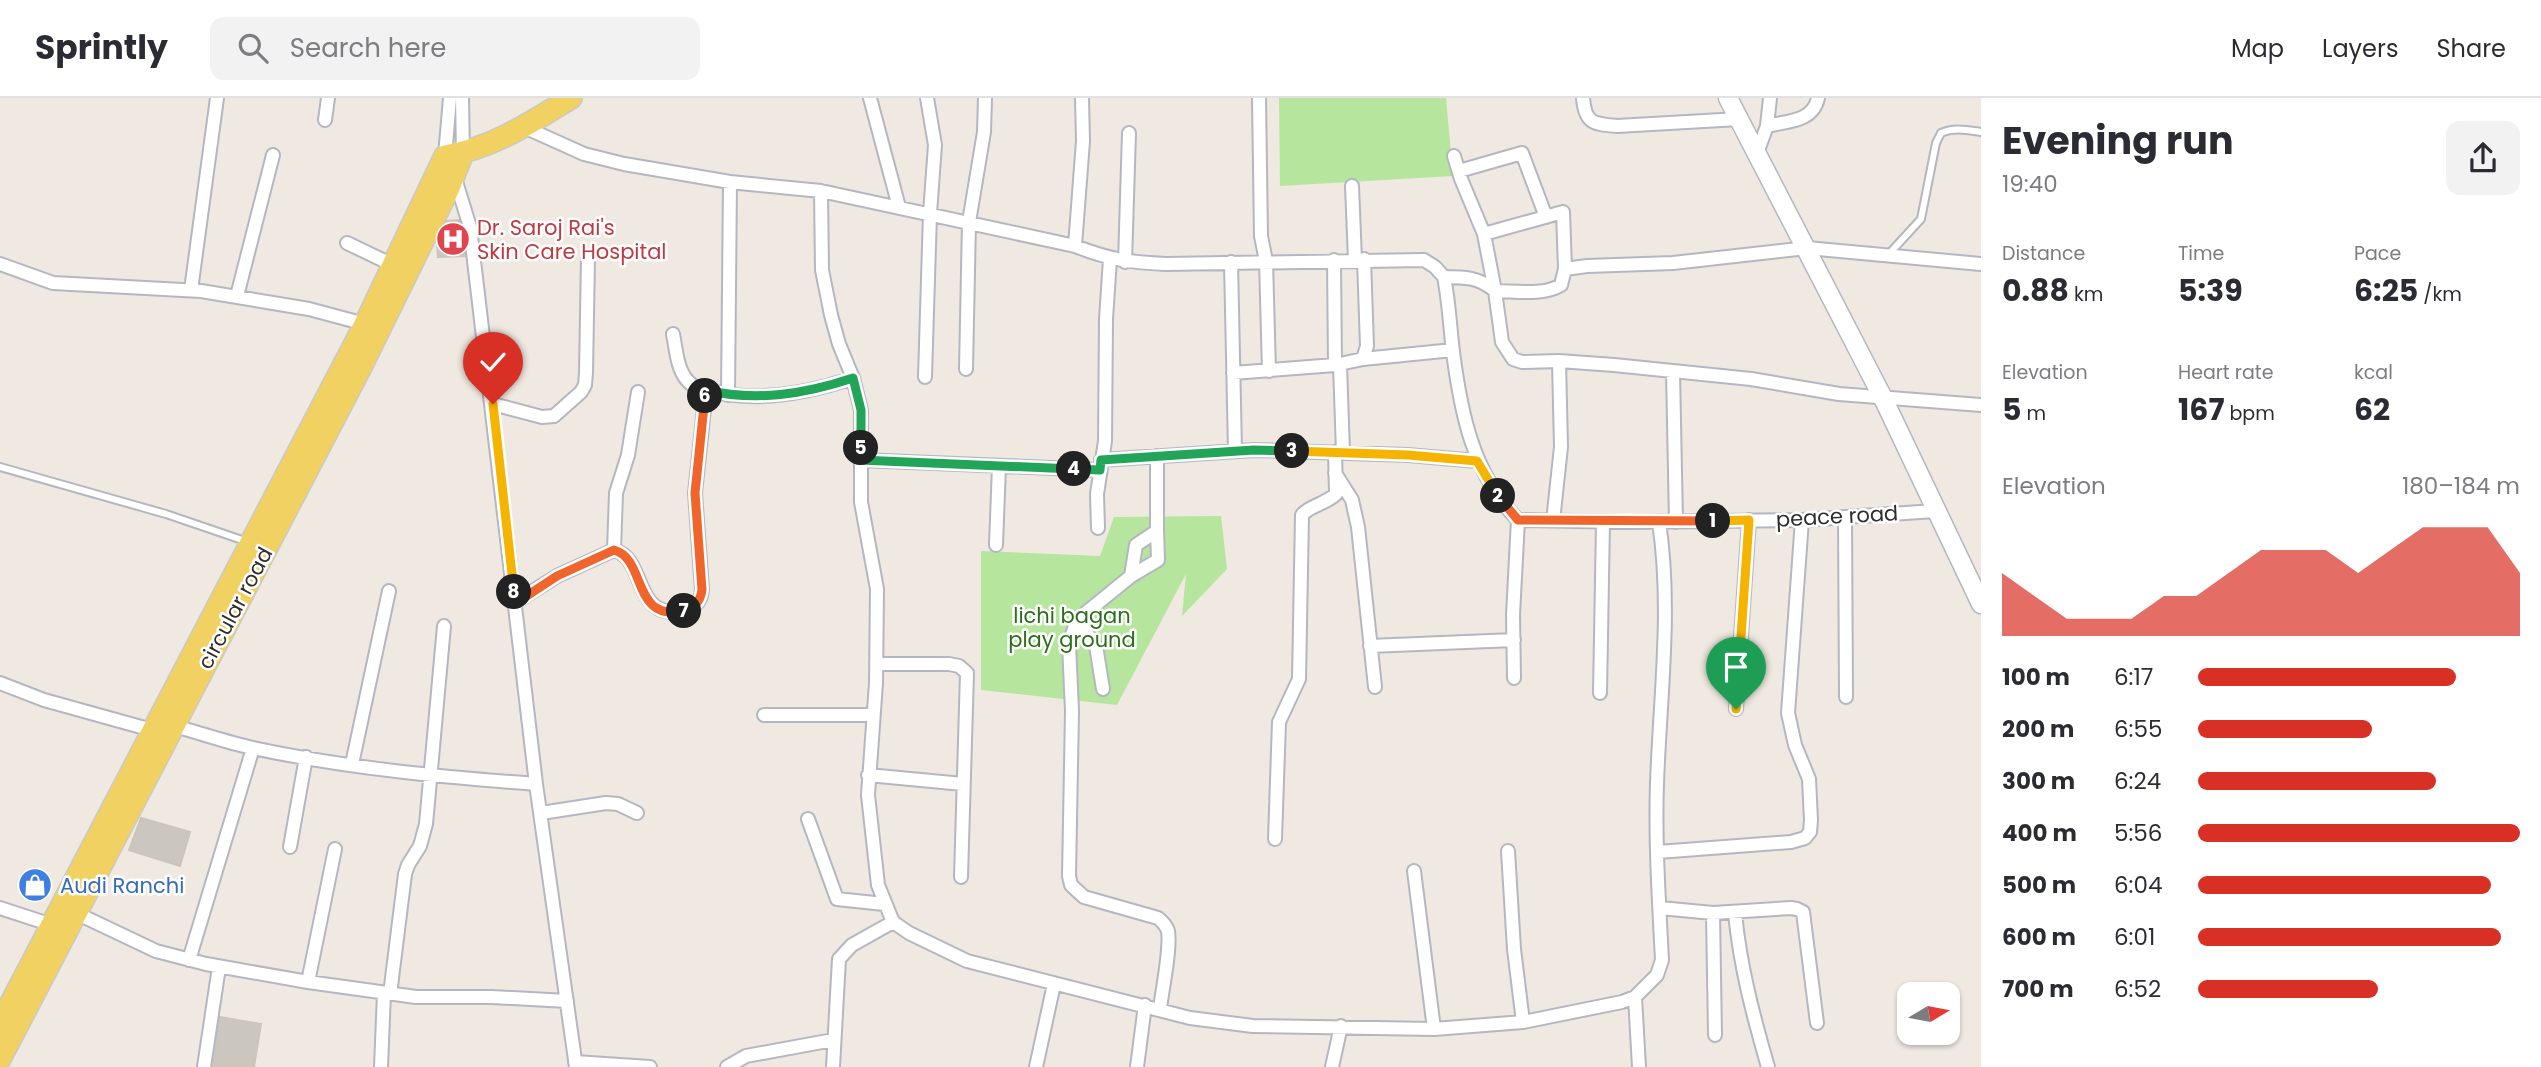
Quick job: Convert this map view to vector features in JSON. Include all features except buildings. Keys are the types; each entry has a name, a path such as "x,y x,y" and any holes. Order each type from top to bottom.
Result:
{"main road":[{"path":"454,162 505,139 571,98"},
{"path":"1728,98 1882,396 1981,604"},
{"name":"circular road","path":"0,1059 76,913 160,726 250,543 393,265 454,162"},
{"name":"circular road","path":"0,1024 160,726 370,348 454,162"}],"street":[{"path":"191,290 217,98"},
{"path":"325,120 328,98"},
{"path":"450,98 454,162 470,227 537,784 575,1064 650,1067"},
{"path":"454,162 462,98"},
{"path":"870,98 899,207"},
{"path":"925,377 935,145 927,98"},
{"path":"966,369 970,222 984,132 985,98"},
{"path":"1075,246 1083,141 1082,98"},
{"path":"1259,98 1261,236 1266,261 1269,371"},
{"path":"1583,98 1588,119 1597,124 1617,126 1739,119"},
{"path":"1757,153 1767,126 1770,98"},
{"path":"1767,126 1803,118 1813,112 1818,98"},
{"path":"524,127 584,154 624,164 730,183 821,191 1075,246 1125,262 1166,264 1424,260 1444,277 1463,410 1477,461 1504,506 1518,520 1514,678"},
{"path":"1125,262 1129,134"},
{"path":"1459,171 1522,152 1546,217"},
{"path":"237,296 273,155"},
{"path":"1454,156 1484,234 1502,342 1513,359 1522,362 1559,361 1673,371 1751,379 1839,394 1981,405"},
{"path":"729,395 730,183"},
{"path":"1352,186 1367,346 1363,359"},
{"path":"821,191 822,270 839,344 853,378 861,410 861,502 877,589 876,664 868,775 870,828 878,885 893,922 909,933 967,961 1190,1018 1253,1026 1434,1028 1523,1022 1635,997 1657,975 1662,960 1657,784 1664,649 1663,550 1659,522"},
{"path":"1444,277 1468,277 1485,282 1495,291 1540,291 1561,285 1565,268 1563,212 1484,234"},
{"path":"347,243 393,265"},
{"path":"1565,268 1673,263 1807,248 1981,264"},
{"path":"493,404 542,417 554,416 581,393 586,373 588,257"},
{"path":"1098,528 1107,404 1106,319 1110,259"},
{"path":"1275,839 1279,722 1299,679 1301,515 1306,510 1326,503 1336,494 1335,473 1339,452 1334,260"},
{"path":"1231,262 1235,452"},
{"path":"0,264 53,283 191,290 237,296 309,309 365,324"},
{"path":"673,334 682,374 688,383 706,390 759,397 798,393 853,378"},
{"path":"1233,373 1337,365 1363,359 1453,350"},
{"path":"1553,521 1561,447 1559,361"},
{"path":"1673,371 1675,522"},
{"path":"516,603 557,576 614,550 622,552 628,559 651,605 660,610 680,612 689,609 701,599 695,493 706,390"},
{"path":"614,550 617,493 628,455 638,392"},
{"path":"860,460 999,466 1101,465 1157,456 1235,452 1339,452 1477,461"},
{"path":"1157,456 1158,560 1131,576 1077,620 1069,644 1072,711 1071,885 1084,897 1158,918 1165,923 1168,932 1160,1009"},
{"path":"996,545 999,466"},
{"path":"1335,473 1348,489 1356,518 1375,687"},
{"name":"peace road","path":"1518,520 1802,520 1935,511"},
{"path":"1845,517 1846,697"},
{"path":"1736,709 1749,520"},
{"path":"1658,852 1791,842 1805,838 1810,832 1809,779 1795,745 1788,713 1802,520"},
{"path":"1600,693 1602,522"},
{"path":"1131,576 1136,545 1157,531"},
{"path":"352,764 389,591"},
{"path":"1077,620 1096,646 1103,688"},
{"path":"381,1067 387,993 405,874 423,836 444,626"},
{"path":"1370,646 1514,640"},
{"path":"876,664 949,664 964,668 968,683 961,877"},
{"path":"0,684 44,700 253,748 431,777 537,784"},
{"path":"764,715 873,715"},
{"path":"189,960 253,748"},
{"path":"290,847 306,757"},
{"path":"868,775 963,784"},
{"path":"541,813 606,803 618,804 637,813"},
{"path":"808,819 837,899 884,904"},
{"path":"308,982 335,849"},
{"path":"1508,852 1514,949 1523,1022"},
{"path":"1414,871 1434,1028"},
{"path":"0,908 52,925"},
{"path":"1660,908 1713,914 1791,908 1803,912 1817,1023"},
{"path":"76,913 156,951 219,967 387,993 449,999 492,997 567,1001"},
{"path":"1735,913 1739,956 1746,990 1768,1067"},
{"path":"1713,914 1715,1035"},
{"path":"832,1067 839,959 852,945 893,922"},
{"path":"204,1067 219,967"},
{"path":"1036,1067 1054,984"},
{"path":"1635,997 1639,1067"},
{"path":"1137,1067 1145,1005"},
{"path":"1332,1067 1341,1026"},
{"path":"727,1067 746,1056 833,1040"}],"lane":[{"path":"1887,256 1921,219 1936,144 1941,133 1961,129 1981,132"},
{"path":"0,467 166,514 250,543"}],"green space":[{"path":"1279,98 1446,98 1453,176 1280,186"},
{"name":"lichi bagan play ground","path":"1221,516 1227,569 1182,616 1186,574 1117,705 981,690 981,551 1100,556 1114,517"}],"place":[{"name":"Dr. Saroj Rai's Skin Care Hospital","path":"453,239"},
{"name":"Audi Ranchi","path":"35,885"}],"route":[{"path":"493,404 516,603 557,576 614,550 622,552 628,559 651,605 660,610 680,612 696,605 701,599 702,590 695,493 706,390 741,397 759,397 820,389 853,378 861,410 860,460 1100,470 1101,460 1254,450 1408,455 1477,461 1504,506 1518,520 1749,520 1736,709"}]}
